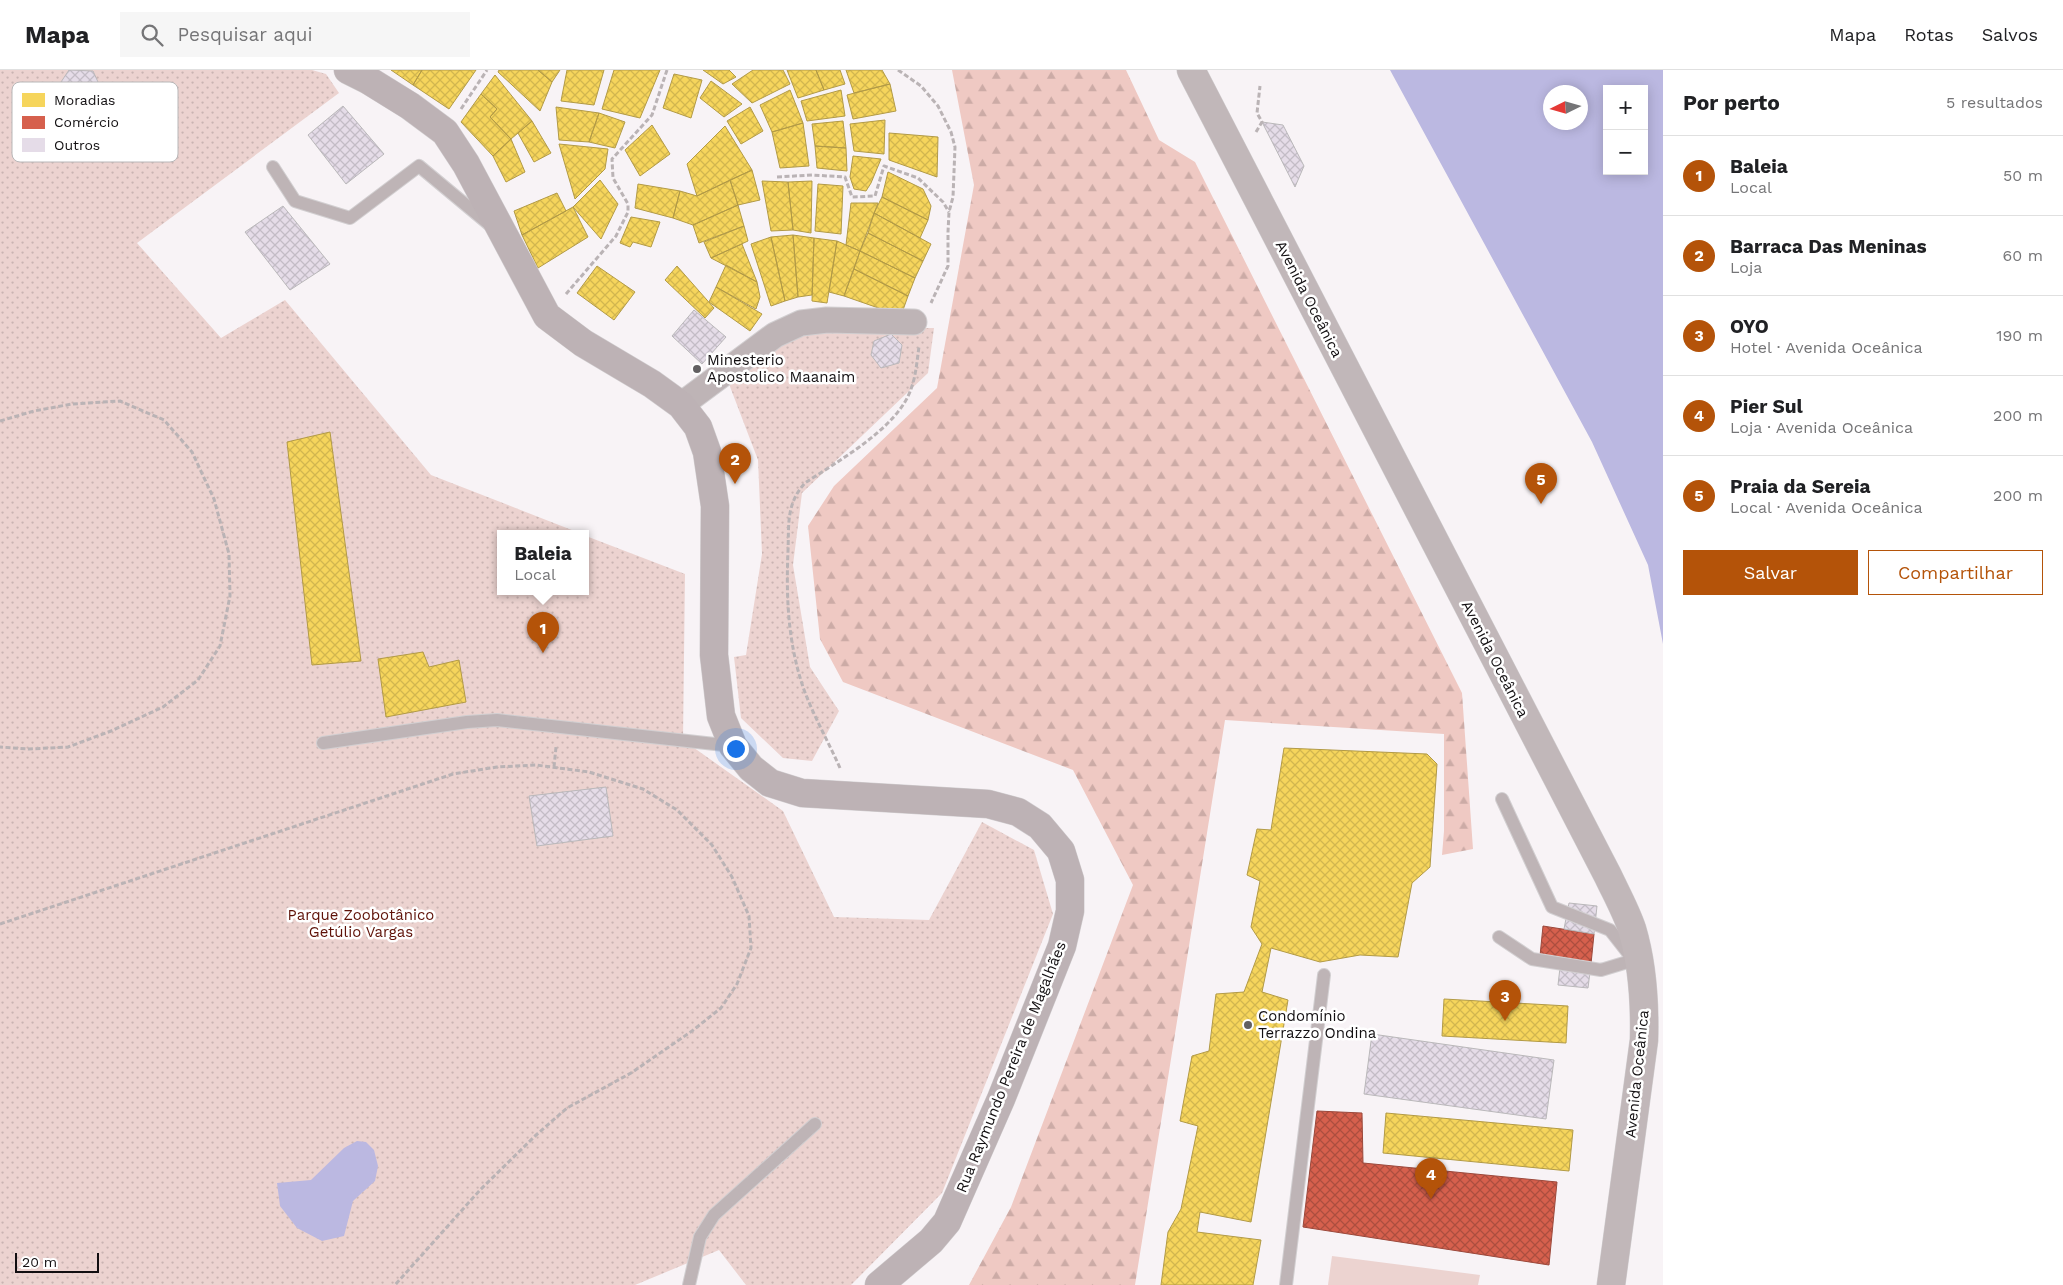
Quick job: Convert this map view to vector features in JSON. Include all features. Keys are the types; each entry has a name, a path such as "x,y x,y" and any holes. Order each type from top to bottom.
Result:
{"main road":[{"name":"Avenida Oceânica","path":"1191,70 1608,876 1632,928 1645,1004 1644,1040 1611,1285"}],"street":[{"path":"348,70 410,106 445,132 466,164 547,316"},
{"name":"Rua Raymundo Pereira de Magalhães","path":"547,316 583,343 652,384 681,404 698,427 709,461 715,506 714,655 716,685 721,716 733,746 751,768 770,783 802,793 988,804 1018,812 1040,826 1061,851 1070,880 1070,911 1062,946 1001,1099 946,1222 931,1241 879,1285"},
{"path":"681,404 775,335 801,323 826,320 918,317"}],"lane":[{"path":"273,167 295,201 350,218 419,166 505,238"},
{"path":"324,742 467,722 497,720 733,746"},
{"path":"1502,799 1552,907 1610,930 1638,964"},
{"path":"1499,937 1532,959 1601,970 1638,964"},
{"path":"1286,1285 1324,975"},
{"path":"689,1285 700,1237 714,1215 815,1124"}],"path":[{"path":"445,132 487,70"},
{"path":"547,316 616,236 628,212 628,204 613,178 612,159 652,115 667,70"},
{"path":"853,796 804,689 793,649 788,623 786,590 789,509 796,493 805,483 877,434 896,414 911,390 918,317 934,299 948,266 949,212 953,197 955,147 951,132 938,106 921,86 898,70"},
{"path":"1256,132 1262,122 1257,112 1260,86"},
{"path":"777,177 812,175 845,177 852,197 876,196 884,166 918,178 943,202 949,212"},
{"path":"0,421 34,411 72,404 120,401 164,420 192,452 214,499 228,554 230,596 220,646 198,680 163,707 111,731 68,746 28,749 0,746"},
{"path":"0,924 453,774 497,767 536,765 589,772 643,789 677,810 712,845 732,876 749,916 751,948 737,984 720,1008 692,1031 631,1073 567,1108 535,1136 480,1190 395,1285"}],"green space":[{"name":"Parque Zoobotânico Getúlio Vargas","path":"0,70 312,70 326,74 339,93 137,243 221,338 285,300 431,475 572,530 497,530 497,595 589,595 589,537 685,574 683,740 783,811 834,917 929,920 982,822 1034,850 1053,914 942,1193 851,1285 746,1285 719,1250 635,1285 0,1285"},
{"path":"952,70 1126,70 1159,140 1195,162 1462,693 1473,849 1442,855 1444,831 1444,734 1225,720 1135,1285 969,1285 1011,1207 1133,885 1073,770 843,682 820,639 808,526 834,486 937,388 974,185"},
{"path":"852,328 934,328 928,373 802,493 793,565 810,667 839,711 812,761 783,758 741,718 734,657 746,655 762,554 758,460 729,384 801,331"},
{"path":"1332,1256 1480,1275 1478,1285 1328,1285"}],"water":[{"path":"1390,70 1663,70 1663,644 1648,565 1592,442"},
{"path":"357,1141 366,1142 374,1150 378,1166 375,1181 353,1201 344,1236 322,1241 297,1228 280,1206 277,1183 311,1180 344,1148"}],"building: Moradias":[{"path":"391,70 422,70 413,85"},
{"path":"422,70 476,70 449,109 413,85"},
{"path":"499,70 538,70 552,82 540,111 498,72"},
{"path":"538,70 560,70 552,82"},
{"path":"567,70 604,70 594,105 561,101"},
{"path":"614,70 660,70 640,118 602,109"},
{"path":"703,70 729,70 736,77 723,84"},
{"path":"753,70 783,70 790,84 752,103 732,84"},
{"path":"787,70 816,70 824,90 798,98"},
{"path":"816,70 840,70 845,84 824,90"},
{"path":"846,70 882,70 890,84 854,93"},
{"path":"674,74 702,80 691,118 663,108"},
{"path":"495,75 532,121 511,139 490,117 497,109 481,94"},
{"path":"711,81 742,104 724,117 700,98"},
{"path":"890,84 896,111 853,119 847,95"},
{"path":"790,90 803,123 772,132 760,105"},
{"path":"841,90 845,116 807,121 801,101"},
{"path":"481,94 497,109 490,117 511,139 493,156 461,122"},
{"path":"556,107 599,113 589,142 559,140"},
{"path":"750,107 763,131 741,144 727,121"},
{"path":"599,113 625,122 615,148 589,142"},
{"path":"885,120 884,154 854,151 850,124"},
{"path":"532,121 551,153 534,162 518,133"},
{"path":"843,121 846,148 815,146 812,124"},
{"path":"803,123 809,166 780,168 772,132"},
{"path":"652,125 670,154 640,176 625,150"},
{"path":"725,126 752,170 697,196 687,164"},
{"path":"889,133 938,137 937,177 889,160"},
{"path":"511,139 525,172 506,182 493,156"},
{"path":"559,144 608,149 605,169 575,199"},
{"path":"815,146 846,148 847,171 817,168"},
{"path":"853,156 881,159 866,191 854,189 850,177"},
{"path":"752,170 760,200 738,205 730,180"},
{"path":"888,172 923,189 931,206 928,220 882,197"},
{"path":"600,180 618,204 601,239 573,207"},
{"path":"730,180 738,205 693,225 673,218 680,191 697,196"},
{"path":"762,181 788,182 793,230 771,231"},
{"path":"812,181 811,233 793,230 788,182"},
{"path":"638,184 680,191 673,218 635,208"},
{"path":"818,184 843,186 841,234 815,231"},
{"path":"557,193 566,211 522,235 514,211"},
{"path":"882,197 928,220 920,238 874,213"},
{"path":"851,203 878,203 860,251 846,245"},
{"path":"738,205 744,226 699,243 693,225"},
{"path":"573,207 588,237 538,268 522,235"},
{"path":"874,213 931,244 923,261 868,233"},
{"path":"631,217 660,222 651,247 633,242 630,247 620,243"},
{"path":"744,226 748,241 711,258 704,242"},
{"path":"868,233 923,261 915,278 860,251"},
{"path":"793,235 814,238 812,295 798,297"},
{"path":"793,235 798,297 785,301 771,237"},
{"path":"771,237 785,301 771,306 751,244"},
{"path":"814,238 837,241 827,303 812,301"},
{"path":"837,241 860,251 844,296 829,292"},
{"path":"742,244 757,282 711,258"},
{"path":"860,251 915,278 908,296 854,269"},
{"path":"726,265 757,282 760,297 756,309 716,287"},
{"path":"597,266 635,292 614,320 577,293"},
{"path":"677,266 714,308 705,318 665,280"},
{"path":"854,269 908,296 903,310 887,311 844,296"},
{"path":"716,287 762,314 750,331 709,302"},
{"path":"330,432 361,661 312,665 287,442"},
{"path":"423,652 429,667 459,660 466,702 386,717 378,659"},
{"name":"Condomínio Terrazzo Ondina","path":"1284,748 1427,754 1437,764 1430,867 1412,883 1398,957 1360,955 1320,962 1271,948 1262,992 1288,1000 1251,1222 1200,1212 1197,1232 1261,1240 1253,1285 1161,1285 1168,1232 1181,1209 1198,1126 1180,1121 1192,1056 1209,1051 1216,994 1244,992 1262,944 1251,927 1260,881 1247,875 1257,829 1271,830"},
{"path":"1444,999 1568,1006 1566,1043 1442,1036"},
{"path":"1386,1113 1573,1130 1569,1171 1383,1153"}],"building: Comércio":[{"path":"1543,926 1594,934 1591,964 1540,956"},
{"path":"1317,1111 1362,1113 1363,1163 1557,1182 1549,1265 1303,1227"}],"building: Outros":[{"path":"69,70 93,71 98,82 61,82"},
{"path":"343,106 384,154 346,184 308,135"},
{"path":"1262,122 1283,125 1304,166 1295,187"},
{"path":"283,206 330,264 290,290 245,232"},
{"path":"694,310 726,337 702,364 672,336"},
{"path":"891,334 902,345 899,363 881,368 871,355 874,341"},
{"path":"606,787 613,836 537,846 529,796"},
{"path":"1569,903 1597,906 1594,934 1564,929"},
{"path":"1561,959 1591,964 1588,988 1558,985"},
{"path":"1372,1034 1554,1060 1546,1119 1364,1094"}],"place":[{"name":"Minesterio Apostolico Maanaim","path":"697,369"},
{"name":"Barraca Das Meninas","path":"735,484"},
{"name":"Praia da Sereia","path":"1541,504"},
{"name":"Baleia","path":"543,653"},
{"name":"OYO","path":"1505,1021"},
{"name":"Condomínio Terrazzo Ondina","path":"1248,1025"},
{"name":"Pier Sul","path":"1431,1199"}]}
